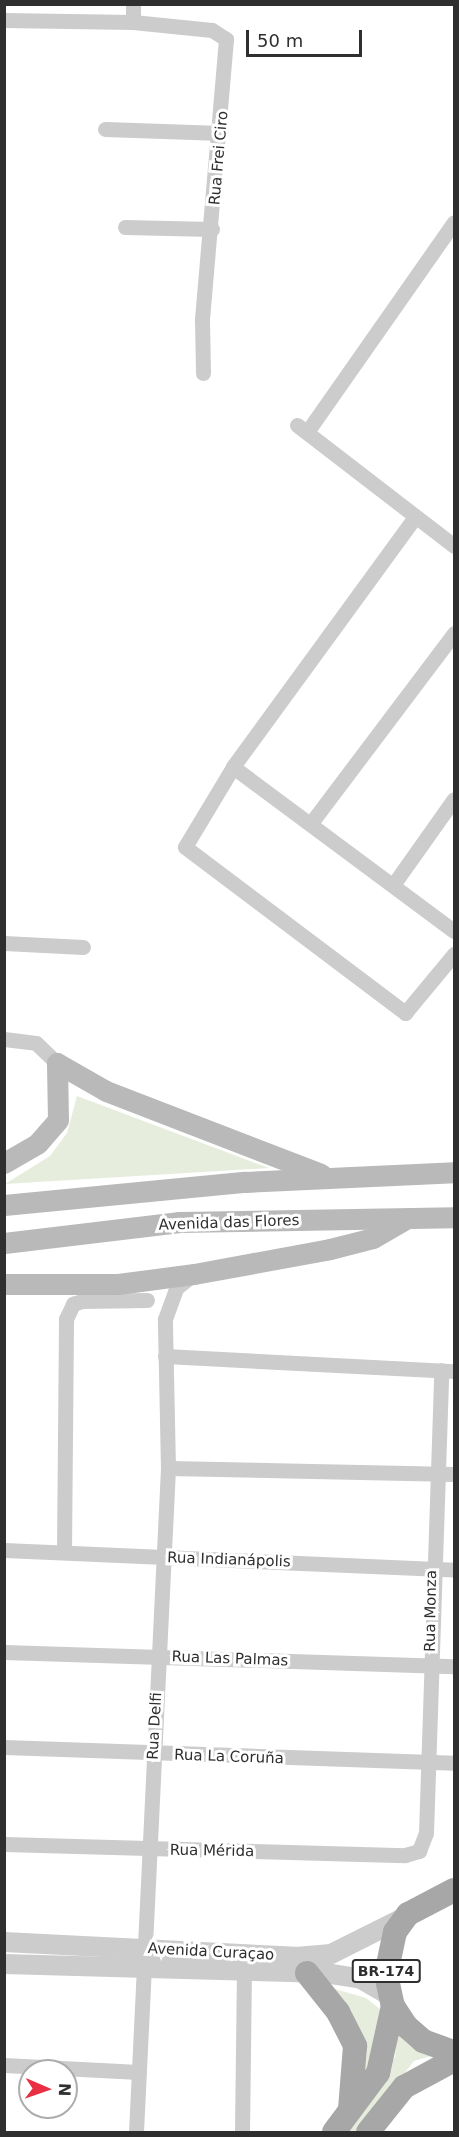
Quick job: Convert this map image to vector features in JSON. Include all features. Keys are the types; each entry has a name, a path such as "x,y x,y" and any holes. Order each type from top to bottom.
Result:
{"main road":[{"path":"4,1162 38,1143 58,1120 57,1063 106,1090 327,1176"},
{"path":"4,1205 327,1176 454,1172"},
{"name":"Avenida das Flores","path":"4,1243 180,1222 454,1217"},
{"path":"4,1284 118,1284 194,1274 330,1249 374,1238 405,1219"},
{"path":"408,1914 454,1890"},
{"name":"BR-174","path":"334,2133 378,2073 391,2001 388,1953 408,1914"},
{"path":"307,1973 338,2012 356,2046 350,2110"},
{"path":"391,2001 423,2041 454,2052"},
{"path":"368,2133 404,2086 454,2060"}],"street":[{"path":"4,20 133,22 133,4"},
{"name":"Rua Frei Ciro","path":"133,22 212,30 226,39 203,373"},
{"path":"105,129 221,133"},
{"path":"454,222 302,428 454,546"},
{"path":"125,227 212,229"},
{"path":"415,517 233,767 185,848 407,1014 454,954"},
{"path":"311,823 454,633"},
{"path":"233,767 454,931"},
{"path":"393,885 454,799"},
{"path":"4,943 83,947"},
{"path":"4,1039 36,1043 57,1063"},
{"name":"Rua Delfi","path":"136,2133 168,1468 165,1319 176,1288 194,1274"},
{"path":"118,1284 147,1300 165,1319"},
{"path":"64,1551 66,1319 74,1304 82,1301 147,1300"},
{"path":"165,1356 448,1370"},
{"name":"Rua Monza","path":"419,1851 426,1833 432,1569 437,1474 448,1370"},
{"path":"168,1468 454,1474"},
{"name":"Rua Indianápolis","path":"4,1550 454,1570"},
{"name":"Rua Las Palmas","path":"4,1652 454,1666"},
{"name":"Rua La Coruña","path":"4,1747 153,1755 454,1763"},
{"name":"Rua Mérida","path":"4,1844 405,1855 419,1851"},
{"name":"Avenida Curaçao","path":"4,1942 331,1954 408,1914"},
{"name":"Avenida Curaçao","path":"4,1964 307,1973 361,1979 391,2001"},
{"path":"242,2133 244,1971"},
{"path":"4,2065 139,2072"}],"green space":[{"path":"77,1096 269,1168 5,1184 50,1156 67,1133"},
{"path":"321,1985 366,1998 385,2013 361,2088"},
{"path":"399,2024 438,2054 414,2061 359,2132 343,2132 395,2057"}]}
